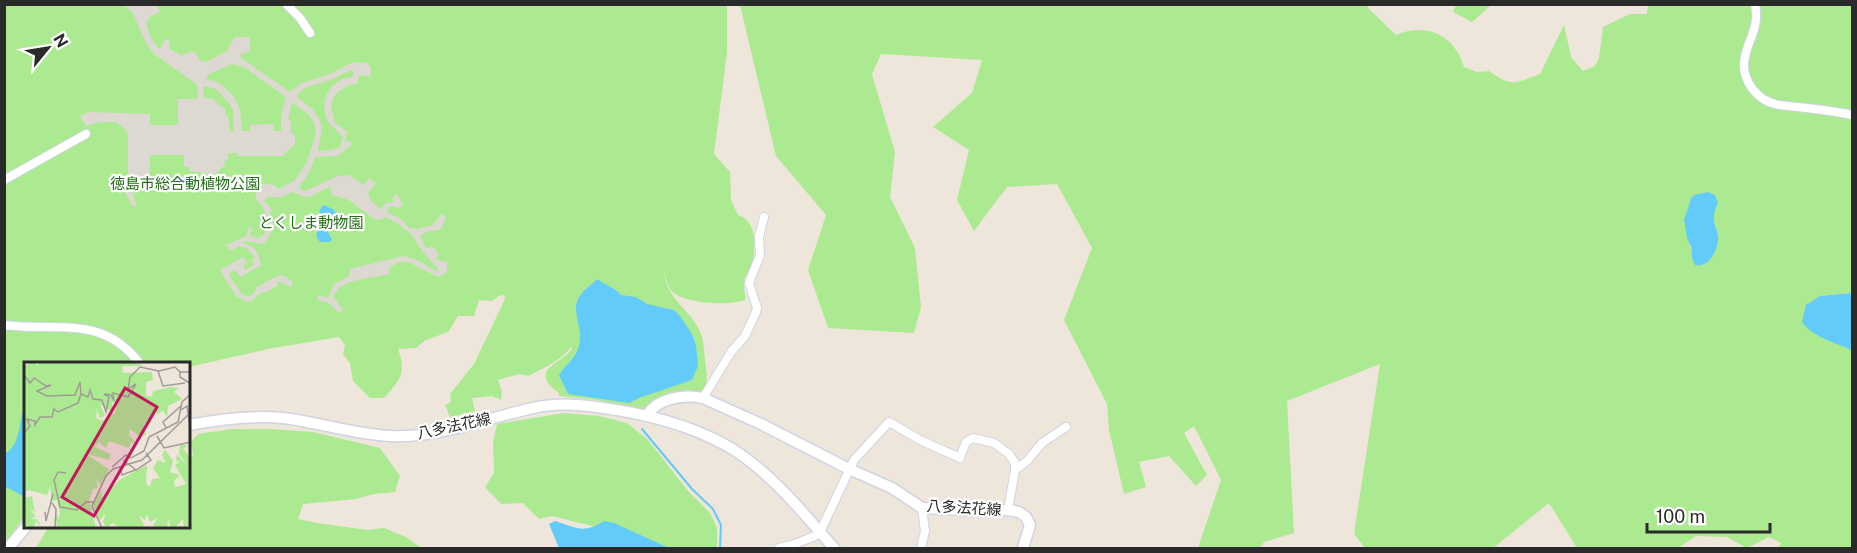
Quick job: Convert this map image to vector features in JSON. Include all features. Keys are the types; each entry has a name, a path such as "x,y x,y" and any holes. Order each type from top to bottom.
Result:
{"main road":[{"name":"八多法花線","path":"647,416 652,407 668,399 695,396 703,398 892,488 922,508 1019,512 1026,517 1030,525 1023,549"},
{"name":"八多法花線","path":"190,425 239,417 299,420 350,432 419,436 535,407 567,403 596,406 647,416 685,427 735,451 761,471 834,549"},
{"path":"9,549 24,529"}],"street":[{"path":"1755,4 1756,28 1744,60 1746,78 1755,92 1762,99 1774,104 1852,115"},
{"path":"287,5 310,33"},
{"path":"4,180 86,134"},
{"path":"703,398 731,352 745,336 756,312 749,283 760,255 759,237 764,217"},
{"path":"4,325 23,328 72,328 105,334 120,343 138,362"},
{"path":"779,549 792,547 820,532 854,460 889,422 920,440 960,458 966,442 973,438 994,443 1009,454 1015,463 1015,470 1008,510"},
{"path":"1015,470 1027,461 1042,443 1066,427"},
{"path":"921,549 925,531 922,508"}],"green space":[{"path":"1456,4 1491,5 1472,22 1453,12"},
{"name":"徳島市総合動植物公園","path":"5,5 727,5 727,53 714,154 730,172 731,200 738,215 748,222 753,233 753,260 744,281 745,300 718,303 695,301 676,295 667,282 664,269 666,280 669,289 693,319 702,337 707,373 703,393 657,401 644,410 591,399 559,396 559,393 546,379 546,373 549,368 567,355 571,347 557,360 528,376 519,374 498,380 502,391 501,400 492,396 472,398 475,411 450,417 445,405 451,402 450,394 474,364 505,299 504,295 492,301 479,300 474,316 458,316 448,332 426,340 416,348 398,349 402,370 398,381 384,398 370,398 353,381 350,363 343,354 345,345 339,337 268,349 190,367 190,362 24,362 24,517 5,543"},
{"path":"740,5 1367,5 1396,35 1418,30 1438,34 1454,47 1464,67 1477,72 1489,71 1503,80 1514,82 1540,74 1564,25 1571,57 1583,71 1595,66 1599,58 1603,27 1630,14 1647,14 1648,5 1852,5 1852,293 1820,296 1823,337 1852,350 1852,548 1778,548 1781,543 1769,537 1747,548 1727,537 1696,536 1678,548 1577,548 1549,503 1493,548 1365,548 1354,534 1380,364 1287,401 1294,533 1264,542 1260,548 1198,548 1221,480 1194,426 1184,433 1207,475 1196,486 1169,456 1139,462 1146,487 1124,494 1109,430 1107,404 1064,320 1092,248 1057,184 1007,187 974,231 957,200 969,150 933,127 972,93 982,60 881,54 872,74 895,152 890,197 915,248 921,307 914,333 828,328 808,270 826,215 776,156","holes":["1690,205 1714,213 1718,233 1692,258 1686,224 1687,211"]},
{"path":"563,413 599,416 627,423 648,440 688,491 710,513 717,528 717,548 659,548 614,527 592,526 552,516 539,519 523,503 501,504 485,487 494,473 493,442 497,424"},
{"path":"233,429 313,432 380,448 400,476 395,492 356,499 303,504 298,519 367,530 384,528 406,537 421,548 36,548 47,529 190,529 190,458 193,455 191,442 198,434"}],"shaded area":[{"path":"124,5 157,5 160,12 151,16 146,23 150,36 158,48 161,48 163,42 169,38 170,49 181,55 194,51 199,60 206,62 227,51 234,37 250,37 250,52 240,54 241,58 290,92 302,83 330,74 353,62 367,63 371,68 370,77 359,76 357,84 351,84 338,92 333,98 331,107 335,123 347,132 345,140 353,142 352,144 338,156 315,157 310,171 299,187 303,191 308,190 338,176 348,175 364,185 369,178 376,183 368,193 371,201 381,209 386,203 394,202 392,197 397,194 403,206 389,207 387,212 401,219 409,228 418,229 433,225 441,214 446,217 442,227 439,230 425,232 420,237 426,248 434,247 439,255 436,259 447,261 447,271 441,276 436,276 408,262 399,262 390,267 389,274 353,281 341,286 334,294 334,298 343,310 339,313 329,303 317,300 319,295 328,298 334,284 350,276 349,269 404,256 419,261 436,271 439,270 412,235 397,223 386,217 379,220 374,219 349,200 332,195 331,186 311,196 305,197 292,192 281,197 267,197 264,200 272,210 269,214 274,226 268,238 263,244 242,242 254,248 261,265 241,277 235,270 228,274 241,293 247,297 252,295 257,287 277,276 285,276 293,282 291,287 278,281 277,286 267,292 261,292 252,301 247,302 236,296 220,270 243,257 247,263 243,266 245,270 254,265 252,260 255,257 246,248 239,246 230,251 226,245 246,236 249,227 252,229 250,235 259,239 261,235 263,236 269,224 262,205 256,199 256,183 274,185 279,189 295,180 307,162 316,134 314,122 308,114 292,102 288,120 291,121 291,134 295,135 295,144 283,156 238,156 238,153 228,153 228,160 225,160 224,166 214,175 190,171 189,167 184,167 184,155 150,155 148,177 133,183 134,199 137,205 133,207 120,182 128,173 126,130 116,122 101,122 86,126 80,116 88,112 150,114 150,125 178,125 178,99 197,99 198,88 195,83 154,54 146,43 133,13","holes":["231,64 244,67 286,97 281,115 281,131 274,131 274,124 250,125 251,131 242,131 240,109 232,94 219,83 206,79 208,75","350,70 354,73 352,77 342,79 331,87 324,104 328,122 343,137 340,147 318,151 322,126 312,109 296,96 305,88 333,79","203,86 216,89 229,103 233,110 234,132 230,132 225,109 214,99 204,98"]}],"water":[{"path":"1708,192 1715,195 1718,203 1714,219 1718,240 1709,260 1705,264 1695,265 1684,220 1694,195"},
{"path":"323,205 333,209 339,217 337,222 329,224 328,232 332,240 330,242 320,242 317,236 325,222 319,211"},
{"path":"597,279 621,295 636,297 647,304 674,310 680,316 692,334 696,345 698,366 692,380 629,403 568,394 559,375 574,356 580,342 576,304 582,293"},
{"path":"1852,293 1852,350 1818,336 1802,322 1806,305 1820,296"},
{"path":"24,412 24,496 4,486 5,453 16,441"},
{"path":"555,521 585,529 604,521 614,523 669,548 559,548 549,524"}],"waterway":[{"path":"642,429 692,489 713,509 721,525 720,548"}],"park label":[{"name":"とくしま動物園","path":"311,223"}]}
